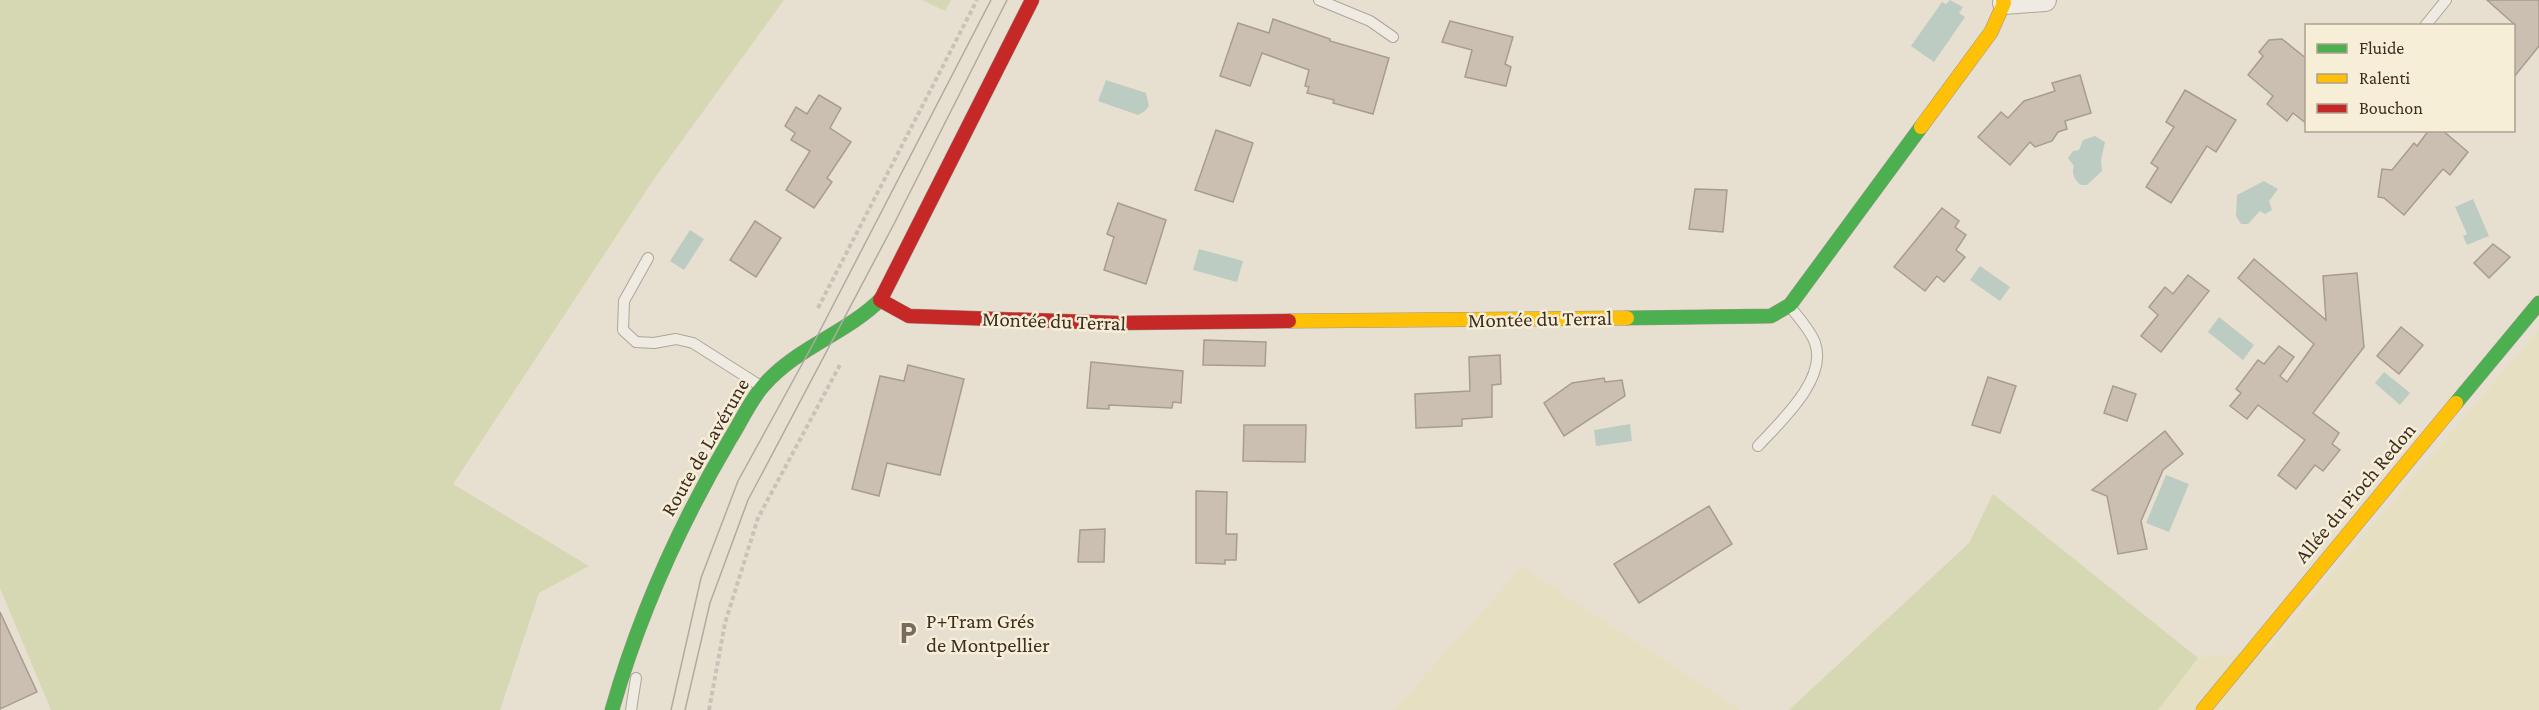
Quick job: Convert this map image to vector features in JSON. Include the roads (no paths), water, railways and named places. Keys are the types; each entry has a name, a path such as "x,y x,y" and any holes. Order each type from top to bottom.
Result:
{"street":[{"name":"Route de Lavérune","path":"612,710 621,678 672,546 716,463 762,386 791,358 852,322 880,300 1032,0"},
{"path":"1790,305 1991,32 2004,2 2045,0"},
{"name":"Montée du Terral","path":"880,300 909,316 1118,323 1771,316 1790,305"},
{"name":"Allée du Pioch Redon","path":"2203,710 2539,303"}],"lane":[{"path":"1318,0 1370,21 1394,37"},
{"path":"2427,24 2446,0"},
{"path":"648,258 624,302 623,330 636,342 654,343 676,339 693,343 762,386"},
{"path":"1758,446 1798,401 1816,370 1815,343 1790,305"},
{"path":"631,710 644,619"}],"tram line":[{"path":"671,710 701,578 738,481 812,346 991,0"},
{"path":"685,710 710,603 748,500 895,222 1007,0"}],"place":[{"name":"P+Tram Grés de Montpellier","path":"908,633"}]}
